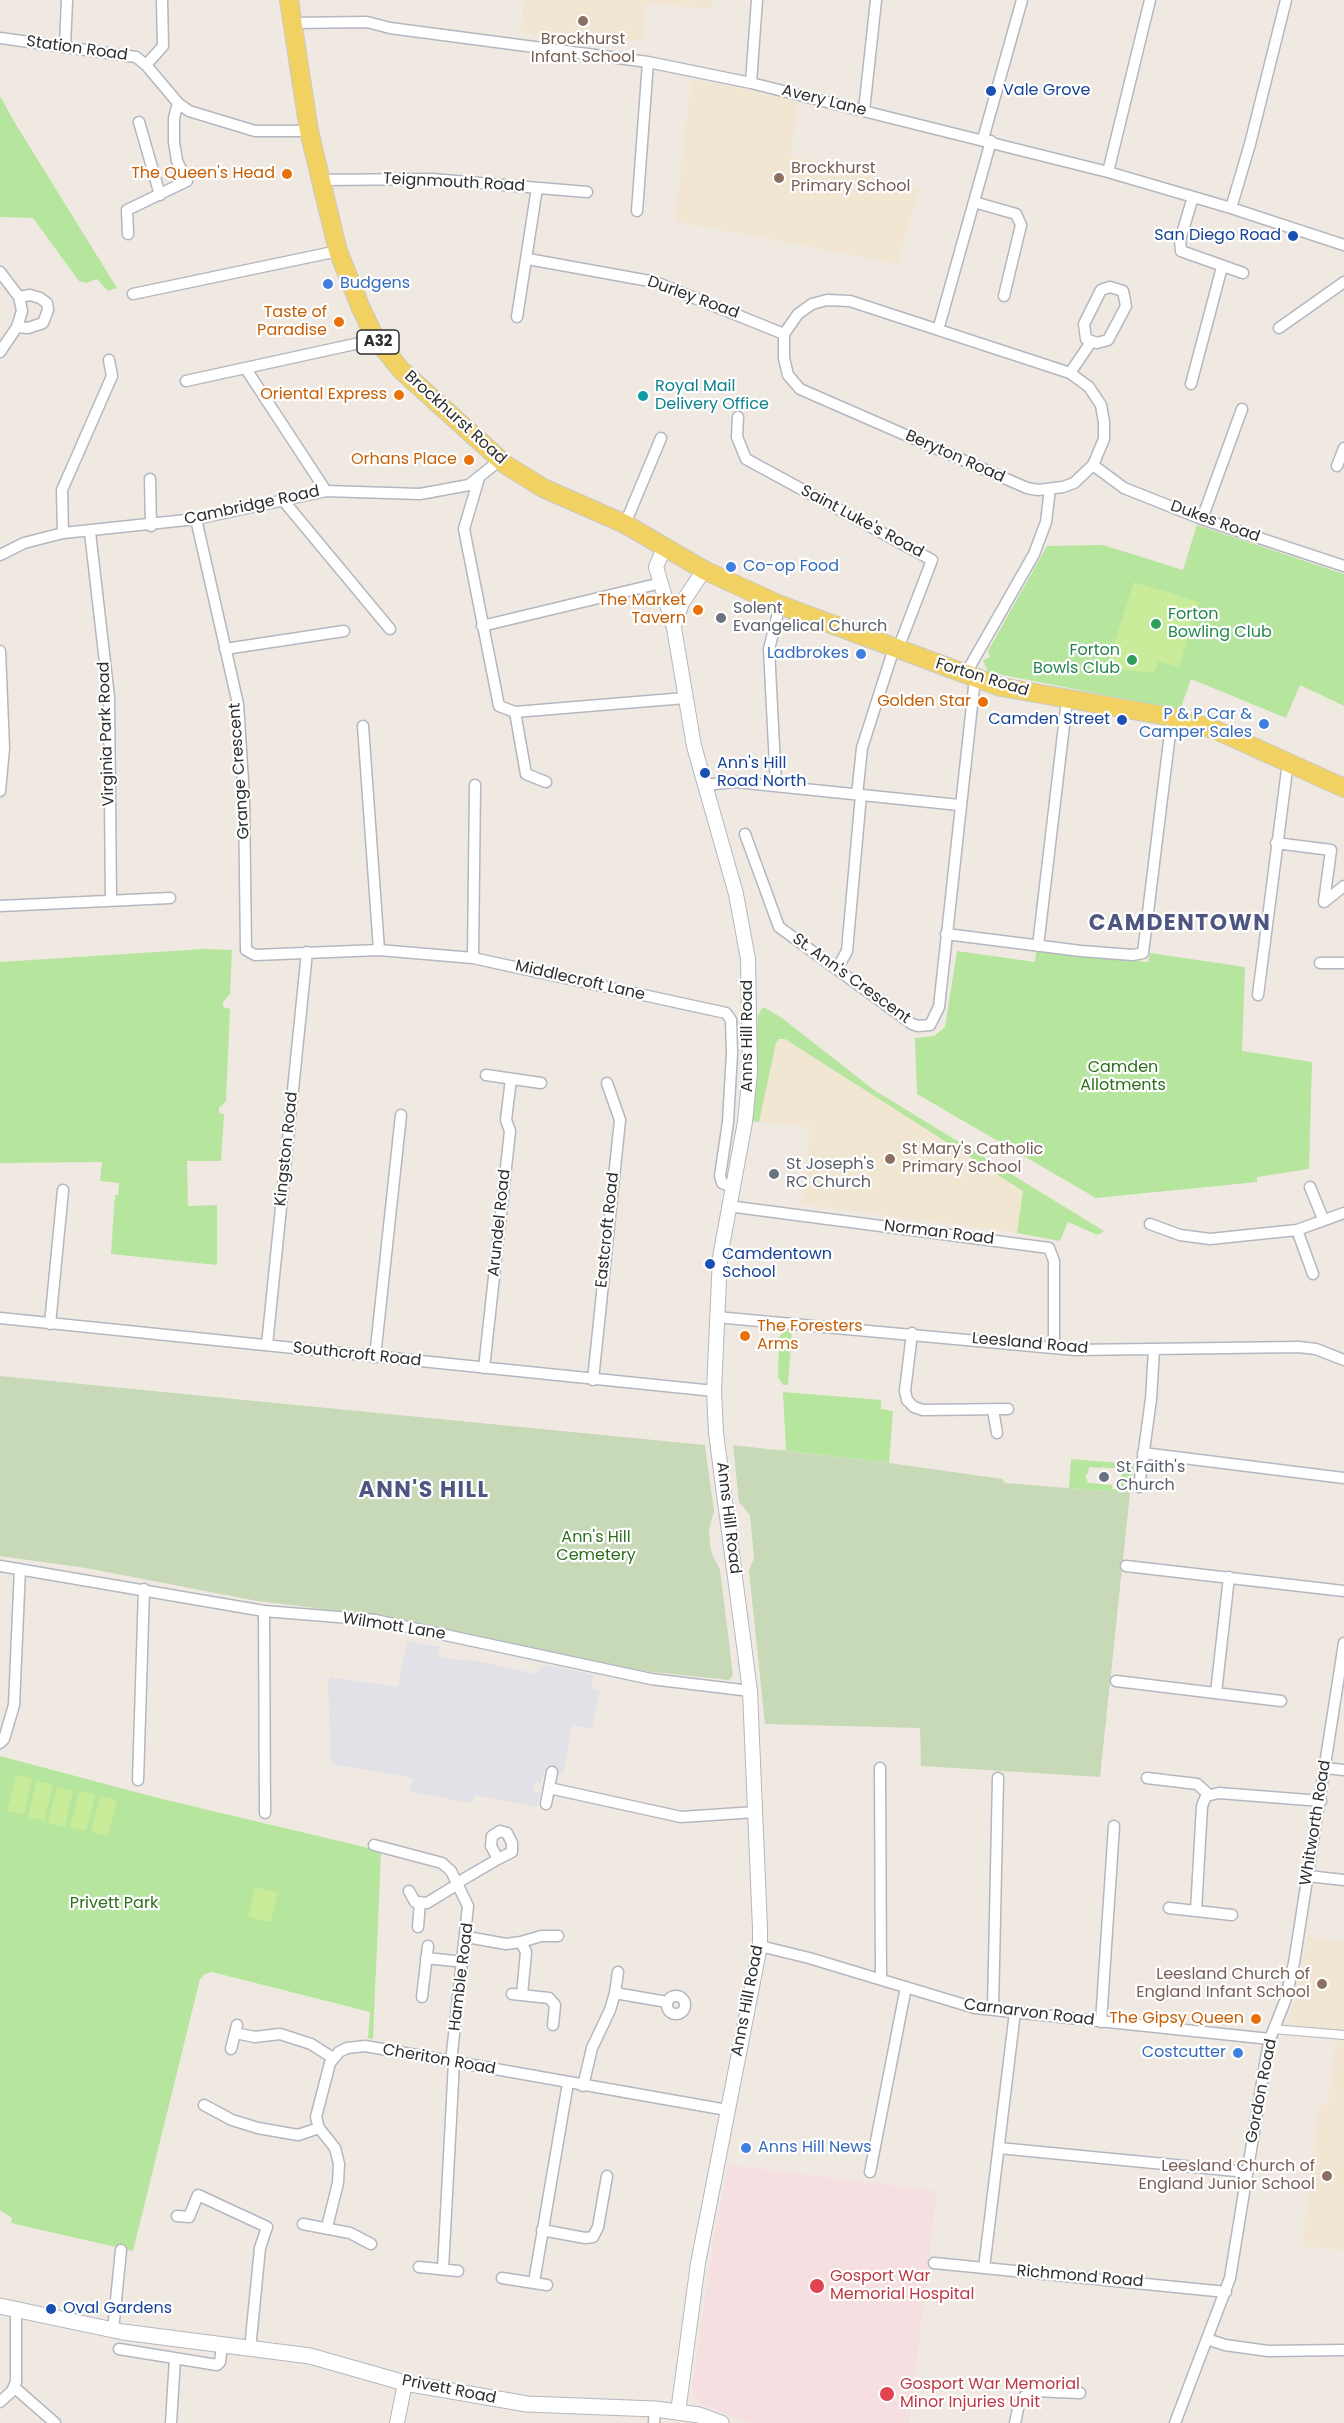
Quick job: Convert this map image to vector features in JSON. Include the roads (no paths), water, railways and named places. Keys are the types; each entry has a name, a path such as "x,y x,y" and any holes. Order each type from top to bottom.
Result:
{"main road":[{"name":"Brockhurst Road","path":"289,0 309,131 338,251 375,338 401,370 501,460 543,488 625,524 664,548"},
{"name":"Forton Road","path":"664,548 704,570 780,605 970,676 1015,691 1172,717 1216,730 1344,788"},
{"name":"Privett Road","path":"0,2306 113,2330 310,2356 405,2383 527,2404 655,2416 678,2412 721,2423"}],"street":[{"path":"64,46 67,0"},
{"path":"146,65 163,46 162,0"},
{"path":"752,83 757,0"},
{"path":"864,111 876,0"},
{"path":"938,330 974,202 1022,0"},
{"path":"1108,172 1150,0"},
{"path":"1231,208 1250,147 1286,0"},
{"name":"Avery Lane","path":"292,23 367,22 390,28 648,62 752,83 1108,172 1231,208 1344,245"},
{"name":"Station Road","path":"0,38 136,57 146,65 178,103 202,116 255,131 309,131"},
{"path":"637,211 648,62"},
{"path":"128,234 127,210 187,181 177,161 174,142 174,118 178,103"},
{"path":"139,122 160,195"},
{"name":"Teignmouth Road","path":"321,180 432,179 587,192"},
{"path":"517,317 528,259 537,188"},
{"path":"1193,197 1180,240 1180,251 1243,273"},
{"path":"974,202 1016,214 1021,225 1004,296"},
{"path":"133,294 338,251"},
{"name":"Durley Road","path":"528,259 656,282 784,334"},
{"path":"1191,384 1221,267"},
{"path":"0,272 19,297 22,311 17,327 0,352"},
{"path":"1279,328 1344,282"},
{"path":"1110,286 1123,291 1126,306 1108,340 1091,342 1086,339 1084,324 1101,290 1110,286"},
{"path":"17,327 28,328 40,325 45,320 48,310 47,303 40,298 30,295 19,297"},
{"name":"Beryton Road","path":"827,300 850,301 1070,373 1089,387 1101,405 1104,439 1093,465 1074,483 1050,489 1027,488 800,389 788,375 784,358 784,334 798,314 812,304 827,300"},
{"path":"186,381 375,338"},
{"path":"1070,373 1091,342"},
{"path":"63,533 62,489 117,375 109,360"},
{"path":"246,369 326,490"},
{"path":"1202,519 1242,409"},
{"name":"Saint Luke's Road","path":"738,417 737,437 746,459 932,560 896,649"},
{"path":"625,524 661,438"},
{"path":"1337,466 1344,448"},
{"name":"Cambridge Road","path":"0,555 24,543 63,533 151,526 196,519 326,490 420,494 469,485 501,460"},
{"name":"Dukes Road","path":"1093,465 1124,488 1202,519 1344,566"},
{"path":"478,478 464,529 499,706 515,712 685,698"},
{"path":"150,479 151,526"},
{"path":"1050,489 1046,522 1034,554 970,676 970,708 946,934 1038,946 1133,955 1143,953 1172,717"},
{"path":"282,499 390,629"},
{"name":"Grange Crescent","path":"196,519 239,717 246,860 244,945 249,954"},
{"name":"Virginia Park Road","path":"90,532 109,697 111,900"},
{"name":"Anns Hill Road","path":"664,548 656,563 674,628 685,698 704,785 736,894 748,959 750,1071 745,1122 720,1257 714,1391 716,1433 750,1691 760,1946 698,2263 678,2412"},
{"name":"Anns Hill Road","path":"674,628 682,603 704,570"},
{"path":"482,626 661,583"},
{"path":"776,786 769,649 780,605"},
{"path":"225,649 344,631"},
{"path":"837,969 847,951 862,748 896,649"},
{"path":"0,651 4,748 0,791"},
{"path":"1038,946 1067,700"},
{"path":"515,712 526,774 546,782"},
{"path":"363,726 379,950"},
{"path":"1258,995 1288,762"},
{"path":"704,785 736,782 959,805"},
{"path":"473,958 475,785"},
{"name":"St. Ann's Crescent","path":"745,834 779,927 906,1020 925,1027 936,1018 939,1007 946,934"},
{"path":"1276,843 1331,850 1324,902 1344,886"},
{"path":"0,906 170,898"},
{"name":"Middlecroft Lane","path":"249,954 379,950 473,958 530,969 730,1016 732,1053 730,1096 720,1176 722,1183 732,1187"},
{"name":"Kingston Road","path":"267,1346 307,952"},
{"path":"1320,963 1344,963"},
{"path":"486,1075 541,1083"},
{"name":"Arundel Road","path":"484,1368 510,1131 506,1120 511,1079"},
{"name":"Eastcroft Road","path":"593,1380 620,1120 607,1083"},
{"path":"375,1357 401,1115"},
{"path":"1310,1187 1323,1219"},
{"path":"50,1324 63,1190"},
{"name":"Norman Road","path":"728,1206 1046,1247 1053,1253 1054,1261 1054,1348"},
{"path":"1150,1224 1180,1235 1210,1239 1297,1230 1344,1213"},
{"path":"1297,1230 1313,1274"},
{"name":"Leesland Road","path":"716,1317 912,1333 1054,1348 1154,1350 1299,1347 1316,1349 1344,1360"},
{"name":"Southcroft Road","path":"0,1318 714,1391"},
{"path":"912,1333 905,1388 911,1405 923,1410 1008,1409"},
{"path":"1139,1487 1151,1399 1154,1350"},
{"path":"993,1410 996,1433"},
{"path":"1143,1453 1344,1478"},
{"name":"Wilmott Lane","path":"0,1566 264,1611 375,1620 651,1678 750,1691"},
{"path":"1126,1566 1344,1591"},
{"path":"0,1743 4,1739 14,1705 20,1569"},
{"path":"1216,1693 1228,1577"},
{"path":"138,1780 144,1589"},
{"path":"264,1611 266,1813"},
{"name":"Whitworth Road","path":"1285,2001 1321,1801 1344,1643"},
{"path":"1116,1681 1281,1701"},
{"path":"880,1768 881,1979"},
{"path":"1325,1768 1344,1770"},
{"path":"546,1804 552,1772"},
{"path":"993,2009 998,1778"},
{"path":"1146,1778 1197,1784 1208,1794 1280,1796 1321,1801"},
{"path":"549,1788 681,1817 756,1812"},
{"path":"1196,1911 1202,1806 1208,1794"},
{"path":"1101,2022 1114,1826"},
{"name":"Hamble Road","path":"374,1845 442,1863 458,1883 470,1911 453,2062 447,2233 443,2270"},
{"path":"409,1891 415,1902 427,1903 498,1859"},
{"path":"1308,1876 1344,1881"},
{"path":"418,1927 420,1902"},
{"path":"1169,1908 1232,1915"},
{"path":"467,1937 506,1944 541,1936 558,1936"},
{"path":"521,1942 526,1952 517,1995 549,1998 555,2005 553,2025"},
{"path":"422,1997 428,1946"},
{"name":"Carnarvon Road","path":"760,1946 881,1979 952,2003 1101,2022 1272,2034"},
{"path":"426,1958 464,1962"},
{"path":"584,2086 592,2048 610,2010 618,1972"},
{"path":"870,2172 906,1987"},
{"path":"615,1993 667,2002"},
{"name":"Gordon Road","path":"1175,2423 1226,2292 1272,2034 1285,2001"},
{"path":"984,2268 1015,2012"},
{"path":"231,2049 236,2029 255,2037 280,2034 311,2044 333,2058 316,2113 319,2128 335,2148 339,2164 338,2183 327,2228"},
{"path":"1272,2034 1344,2035"},
{"name":"Cheriton Road","path":"333,2058 347,2048 356,2046 727,2110"},
{"path":"534,2282 568,2083"},
{"path":"204,2105 238,2122 266,2130 298,2135 319,2128"},
{"path":"999,2148 1247,2172"},
{"path":"542,2230 585,2238 593,2236 598,2227 607,2176"},
{"path":"177,2216 189,2217 200,2190 270,2222 260,2248 250,2349"},
{"path":"303,2224 350,2233 371,2244"},
{"path":"113,2330 121,2250"},
{"name":"Richmond Road","path":"934,2263 1226,2292"},
{"path":"419,2267 458,2271"},
{"path":"502,2278 548,2285"},
{"path":"0,2402 14,2386 17,2377 16,2308"},
{"path":"1207,2339 1224,2345 1266,2351 1344,2350"},
{"path":"119,2349 218,2365 222,2346"},
{"path":"171,2423 175,2358"},
{"path":"398,2423 405,2383"},
{"path":"14,2386 55,2423"},
{"path":"1015,2423 1019,2403 1034,2391 1080,2393"}],"place":[{"name":"Brockhurst Infant School","path":"583,21"},
{"name":"Vale Grove","path":"991,91"},
{"name":"The Queen's Head","path":"287,174"},
{"name":"Brockhurst Primary School","path":"779,178"},
{"name":"San Diego Road","path":"1293,236"},
{"name":"Budgens","path":"328,284"},
{"name":"Taste of Paradise","path":"339,322"},
{"name":"Oriental Express","path":"399,395"},
{"name":"Royal Mail Delivery Office","path":"643,396"},
{"name":"Orhans Place","path":"469,460"},
{"name":"Co-op Food","path":"731,567"},
{"name":"The Market Tavern","path":"698,610"},
{"name":"Solent Evangelical Church","path":"721,618"},
{"name":"Forton Bowling Club","path":"1156,624"},
{"name":"Ladbrokes","path":"861,654"},
{"name":"Forton Bowls Club","path":"1132,660"},
{"name":"Golden Star","path":"983,702"},
{"name":"Camden Street","path":"1122,720"},
{"name":"P & P Car & Camper Sales","path":"1264,724"},
{"name":"Ann's Hill Road North","path":"705,773"},
{"name":"St Mary's Catholic Primary School","path":"890,1159"},
{"name":"St Joseph's RC Church","path":"774,1174"},
{"name":"Camdentown School","path":"710,1264"},
{"name":"The Foresters Arms","path":"745,1336"},
{"name":"St Faith's Church","path":"1104,1477"},
{"name":"Leesland Church of England Infant School","path":"1322,1984"},
{"name":"The Gipsy Queen","path":"1256,2019"},
{"name":"Costcutter","path":"1238,2053"},
{"name":"Anns Hill News","path":"746,2148"},
{"name":"Leesland Church of England Junior School","path":"1327,2176"},
{"name":"Gosport War Memorial Hospital","path":"817,2286"},
{"name":"Oval Gardens","path":"51,2309"},
{"name":"Gosport War Memorial Minor Injuries Unit","path":"887,2394"}],"district":[{"name":"CAMDENTOWN","path":"1180,924"},
{"name":"ANN'S HILL","path":"424,1491"}],"park label":[{"name":"Camden Allotments","path":"1123,1077"},
{"name":"Ann's Hill Cemetery","path":"596,1547"},
{"name":"Privett Park","path":"114,1904"}]}
